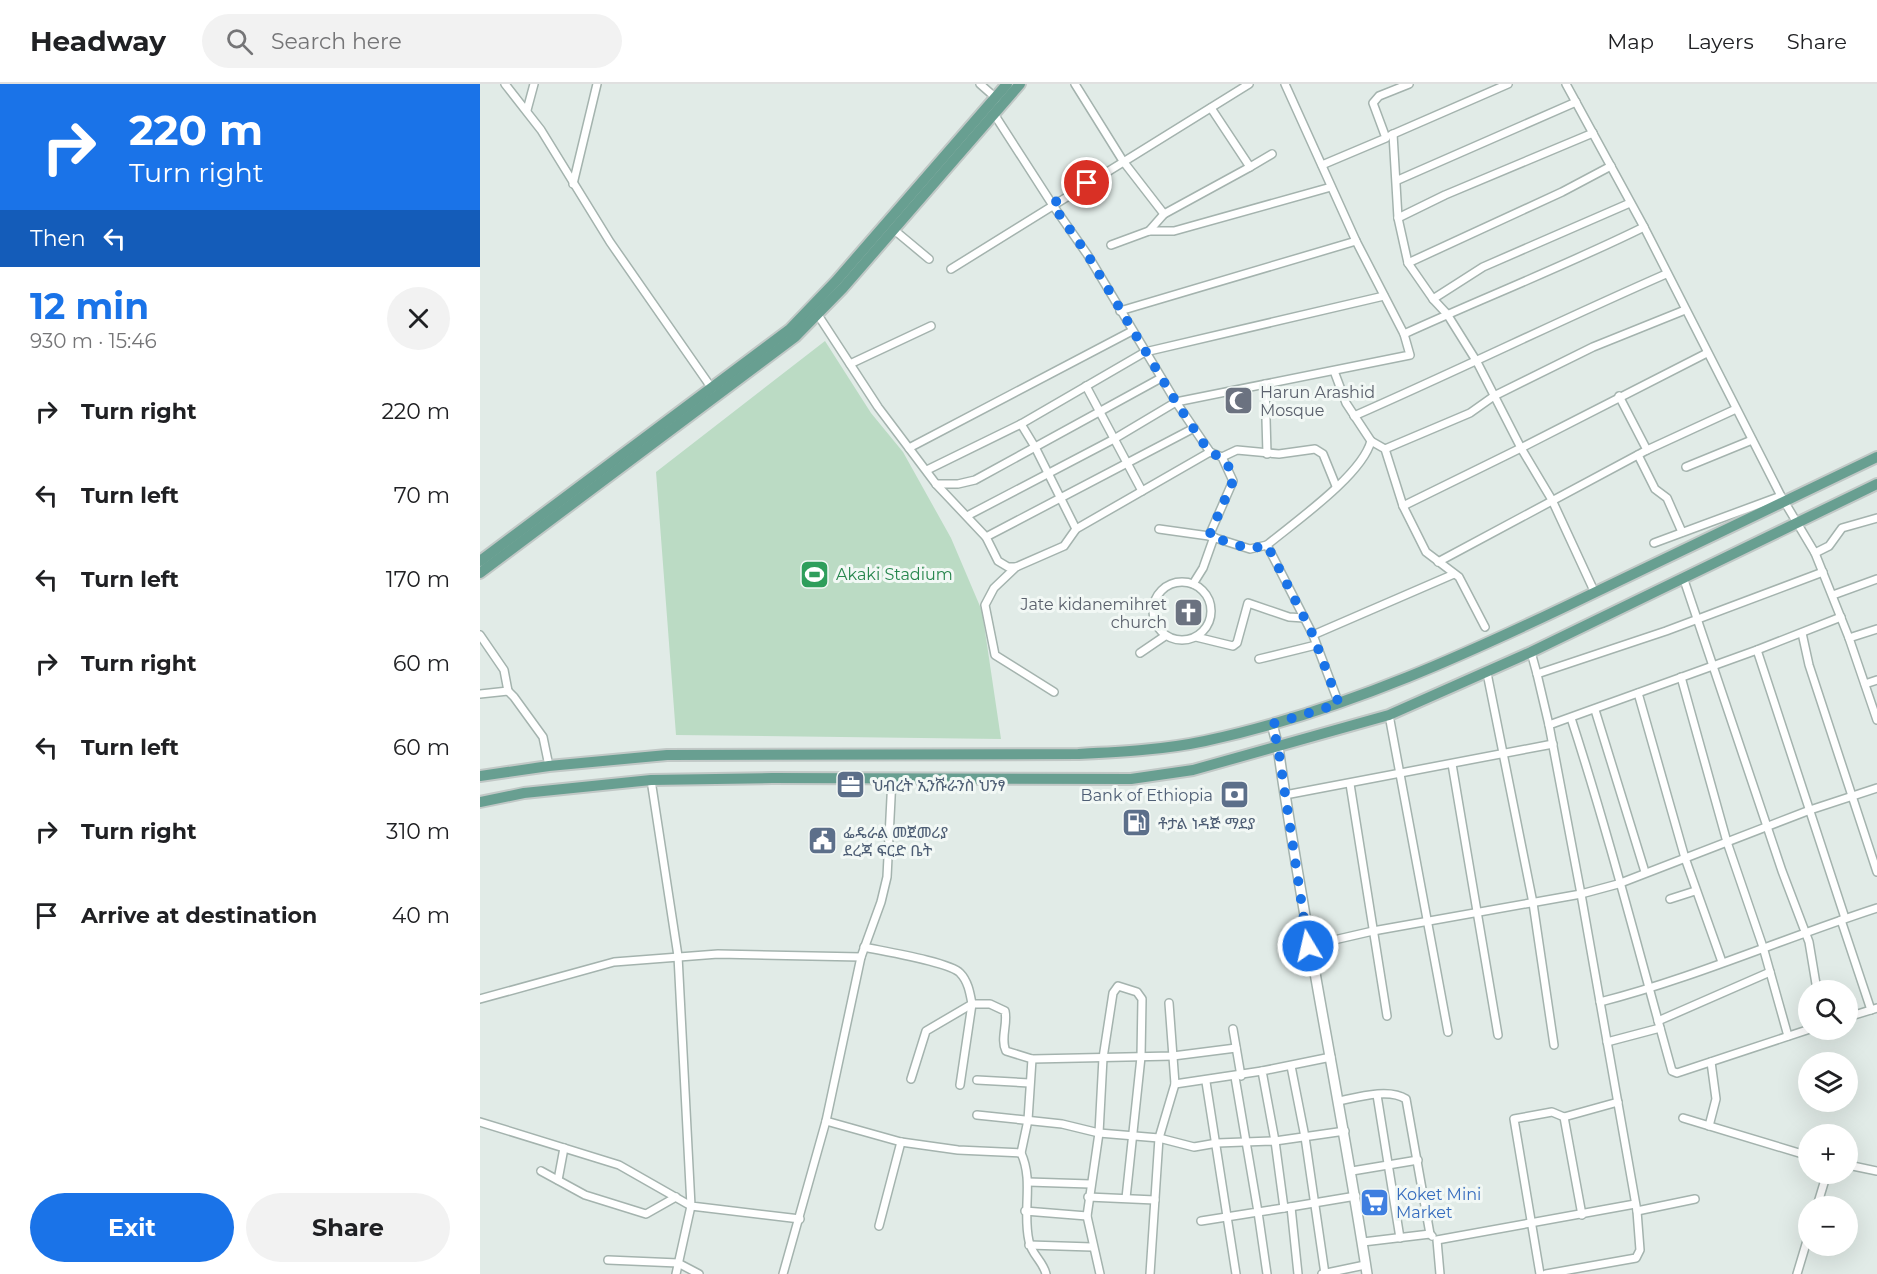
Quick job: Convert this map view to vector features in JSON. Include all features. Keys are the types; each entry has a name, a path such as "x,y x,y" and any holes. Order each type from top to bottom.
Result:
{"main road":[{"path":"480,561 715,393 773,356 818,315 994,114 1007,84"},
{"path":"480,573 715,393 767,348 812,307 999,101 1020,84"},
{"path":"480,776 549,766 667,755 1078,754 1143,751 1204,742 1339,704 1407,680 1595,592 1783,499 1877,457"},
{"path":"480,802 524,793 651,780 892,777 1131,779 1193,770 1389,716 1487,673 1877,484"}],"street":[{"path":"505,84 527,110 573,184 715,393"},
{"path":"527,110 534,84"},
{"path":"573,184 597,84"},
{"path":"980,84 999,101"},
{"path":"1075,84 1123,161 1164,214"},
{"path":"951,269 1052,204 1249,84"},
{"path":"967,516 1114,439 1176,402 1407,356 1410,350 1404,334 1356,241 1285,84"},
{"path":"1409,84 1379,96 1373,103 1390,136 1398,180 1398,218 1408,263 1433,299 1447,314 1477,362 1521,448 1552,500 1595,592"},
{"path":"1322,165 1508,84"},
{"path":"1566,84 1644,227 1783,499 1815,553 1849,638 1877,720"},
{"path":"1398,180 1576,102"},
{"path":"1211,108 1250,167"},
{"path":"994,114 1087,254 1161,378 1210,453 1222,457 1244,450 1267,454 1320,451 1336,486"},
{"path":"1398,218 1445,195 1593,133"},
{"path":"1149,231 1164,214 1272,154"},
{"path":"1408,263 1562,192 1611,166"},
{"path":"1110,245 1149,231 1174,231 1331,187"},
{"path":"1433,299 1483,267 1630,203"},
{"path":"1404,334 1586,256 1644,227"},
{"path":"893,229 929,259"},
{"path":"1120,311 1356,241"},
{"path":"1354,416 1477,362 1520,338 1666,274"},
{"path":"927,470 1021,424 1145,352 1384,296"},
{"path":"1385,449 1470,412 1494,396 1593,347 1685,310"},
{"path":"818,315 850,364 936,484 986,537 998,561 1008,567 1016,567"},
{"path":"850,364 931,326"},
{"path":"909,448 1132,331"},
{"path":"1402,506 1521,448 1707,352"},
{"path":"1334,371 1346,403 1354,416 1371,441 1385,449 1402,506 1426,552 1463,583 1485,627"},
{"path":"936,484 968,482 1161,378"},
{"path":"1265,384 1267,454"},
{"path":"1086,386 1142,491"},
{"path":"1618,396 1647,450"},
{"path":"1438,562 1647,450 1736,409"},
{"path":"1021,424 1076,529"},
{"path":"986,537 1194,428"},
{"path":"1686,467 1752,440"},
{"path":"1159,530 1211,537 1250,549 1267,545 1353,473 1366,455 1371,441"},
{"path":"1054,692 994,655 985,605 994,588 1016,567 1064,546 1076,529 1210,453"},
{"path":"1638,455 1655,489 1667,498 1682,532"},
{"path":"1193,584 1203,568 1211,537 1233,481 1222,457"},
{"path":"1654,543 1783,499"},
{"path":"1815,553 1828,546 1842,528 1877,518"},
{"path":"1267,545 1313,635 1339,704"},
{"path":"1537,674 1823,572"},
{"path":"1313,635 1454,574"},
{"path":"1683,577 1715,665 1767,827 1805,932 1815,980"},
{"path":"1833,595 1877,579"},
{"path":"1172,583 1193,584 1209,599 1210,621 1196,637 1186,641 1165,636 1153,618 1156,597 1172,583"},
{"path":"1196,637 1233,646 1237,643 1248,603 1290,617 1304,618"},
{"path":"1549,726 1841,617"},
{"path":"1849,638 1877,628"},
{"path":"1802,633 1815,683 1877,872"},
{"path":"480,635 504,670 508,691 525,708 543,737 549,766"},
{"path":"1140,653 1165,636"},
{"path":"1258,659 1317,645"},
{"path":"1757,650 1874,1009 1858,1014"},
{"path":"1531,652 1549,726 1581,894 1636,1208 1640,1250 1636,1258 1546,1274"},
{"path":"1487,673 1533,903 1554,1045"},
{"path":"1681,677 1727,842 1763,947 1788,1036"},
{"path":"1865,684 1877,680"},
{"path":"480,694 508,691"},
{"path":"1638,693 1695,891 1722,962"},
{"path":"1595,710 1645,872"},
{"path":"1389,716 1448,1032"},
{"path":"1571,718 1599,804 1618,884 1674,1073 1798,1033"},
{"path":"1272,724 1278,747 1308,946 1352,1171 1366,1269 1324,1274 1305,1137 1292,1066"},
{"path":"1285,795 1552,744"},
{"path":"1452,764 1498,1035"},
{"path":"783,1274 826,1121 861,957 881,902 887,878 892,777"},
{"path":"651,780 678,956 691,1206 676,1274"},
{"path":"1350,784 1387,1016"},
{"path":"1308,946 1373,931 1581,894 1618,884 1810,810 1877,788"},
{"path":"1670,900 1695,891"},
{"path":"1600,1002 1650,990 1763,947 1877,908"},
{"path":"864,947 957,970 967,984 972,1004 960,1085"},
{"path":"480,999 601,965 678,956 861,957"},
{"path":"1607,1042 1659,1024 1770,972"},
{"path":"1100,1274 1092,1247 1087,1216 1088,1197 1099,1133 1103,1058 1113,993 1118,986 1141,994 1141,1057 1126,1198"},
{"path":"911,1079 926,1031 972,1004 990,1004 1005,1011 1004,1046 1006,1052 1032,1059 1173,1056 1236,1048"},
{"path":"1150,1274 1159,1138 1174,1084 1169,1004"},
{"path":"1233,1029 1247,1144 1267,1274"},
{"path":"1174,1084 1238,1077 1331,1057"},
{"path":"1032,1059 1028,1120 1021,1153 1028,1182 1025,1210 1029,1245 1046,1274"},
{"path":"1709,1126 1716,1099 1712,1062"},
{"path":"1262,1071 1298,1274"},
{"path":"977,1080 1029,1083"},
{"path":"1206,1082 1229,1216 1236,1274"},
{"path":"1339,1101 1377,1095 1396,1095 1406,1099 1430,1234 1437,1240 1440,1274"},
{"path":"1377,1095 1400,1238"},
{"path":"1540,1274 1514,1119 1552,1112 1564,1117 1618,1102"},
{"path":"977,1115 1062,1124 1099,1133 1159,1138 1194,1147 1217,1143 1247,1144 1345,1131"},
{"path":"1564,1117 1582,1215"},
{"path":"1683,1118 1798,1153"},
{"path":"826,1121 901,1142 958,1150 1021,1153"},
{"path":"480,1122 619,1166 691,1206 800,1219"},
{"path":"879,1226 901,1142"},
{"path":"558,1180 564,1148"},
{"path":"1352,1171 1418,1160"},
{"path":"1858,1167 1877,1171"},
{"path":"541,1171 606,1203 646,1214 676,1197"},
{"path":"1028,1182 1090,1184"},
{"path":"1201,1221 1356,1196"},
{"path":"1088,1197 1155,1200"},
{"path":"1437,1240 1582,1215 1695,1199"},
{"path":"1025,1210 1087,1216"},
{"path":"1363,1242 1430,1234"},
{"path":"1029,1245 1092,1247"},
{"path":"1797,1274 1802,1256"},
{"path":"608,1260 678,1263 699,1274"}],"green space":[{"name":"Akaki Stadium","path":"825,341 871,413 903,452 951,538 982,611 1001,739 676,735 656,472"}],"place":[{"name":"Harun Arashid Mosque","path":"1239,401"},
{"name":"Akaki Stadium","path":"815,574"},
{"name":"Jate kidanemihret church","path":"1188,613"},
{"name":"ህብረት ኢንሹራንስ ህንፃ","path":"851,785"},
{"name":"Bank of Ethiopia","path":"1234,795"},
{"name":"ቶታል ነዳጅ ማደያ","path":"1137,823"},
{"name":"ፌዴራል መጀመሪያ ደረጃ ፍርድ ቤት","path":"822,841"},
{"name":"Koket Mini Market","path":"1375,1203"}],"route":[{"path":"1087,183 1052,204 1087,254 1132,331 1210,453 1222,457 1233,475 1232,486 1209,536 1250,549 1267,545 1313,635 1339,704 1272,724 1278,747 1308,946"}]}
